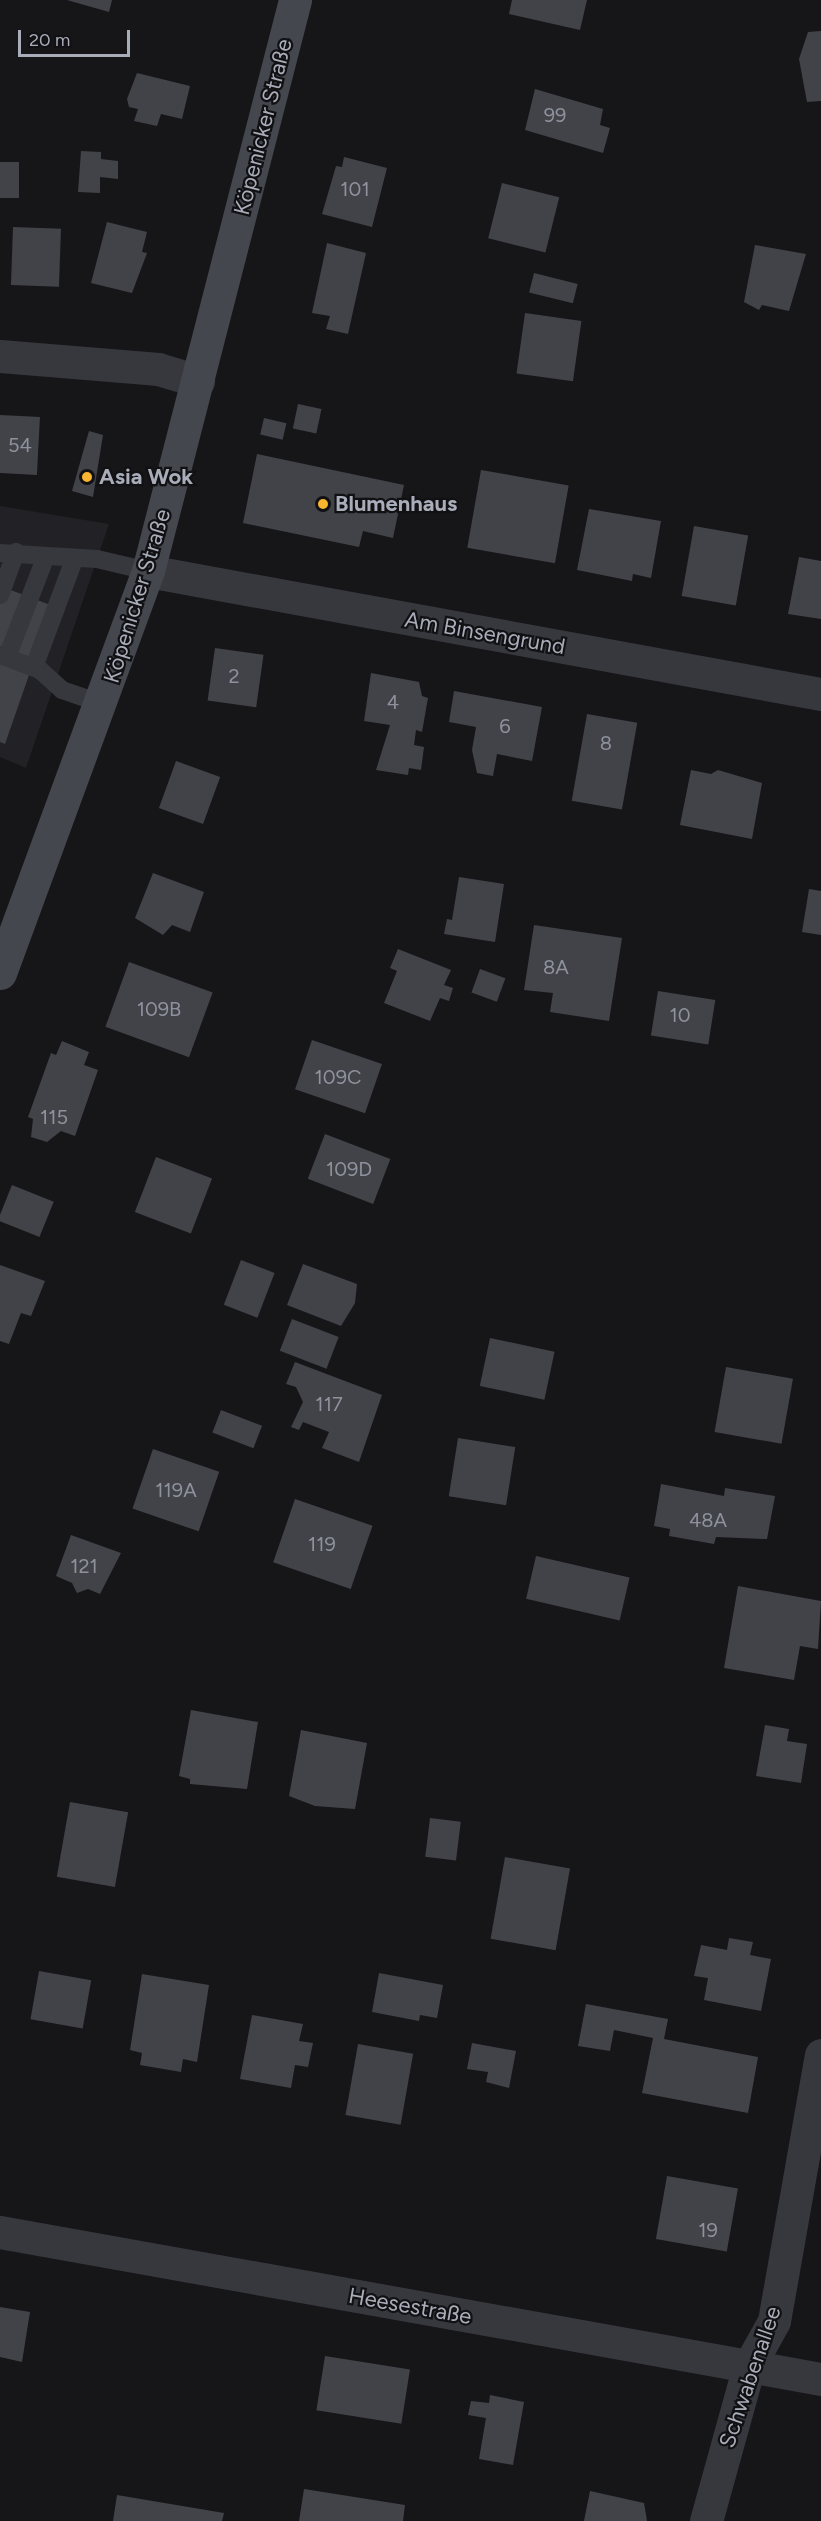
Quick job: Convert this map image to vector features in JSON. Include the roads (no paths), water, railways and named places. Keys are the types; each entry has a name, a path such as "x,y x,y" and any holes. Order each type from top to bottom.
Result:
{"main road":[{"name":"Köpenicker Straße","path":"0,973 103,704 148,571 295,0"}],"street":[{"path":"0,356 158,369 198,381"},
{"name":"Am Binsengrund","path":"148,571 821,694"},
{"name":"Schwabenallee","path":"706,2521 749,2366 774,2321 821,2055"},
{"name":"Heesestraße","path":"0,2232 821,2379"}],"lane":[{"path":"0,595 8,552 148,571"},
{"path":"46,556 3,656 34,667 62,690 103,704"},
{"path":"34,667 74,560"}],"place":[{"name":"Asia Wok","path":"87,477"},
{"name":"Blumenhaus","path":"323,504"}]}
